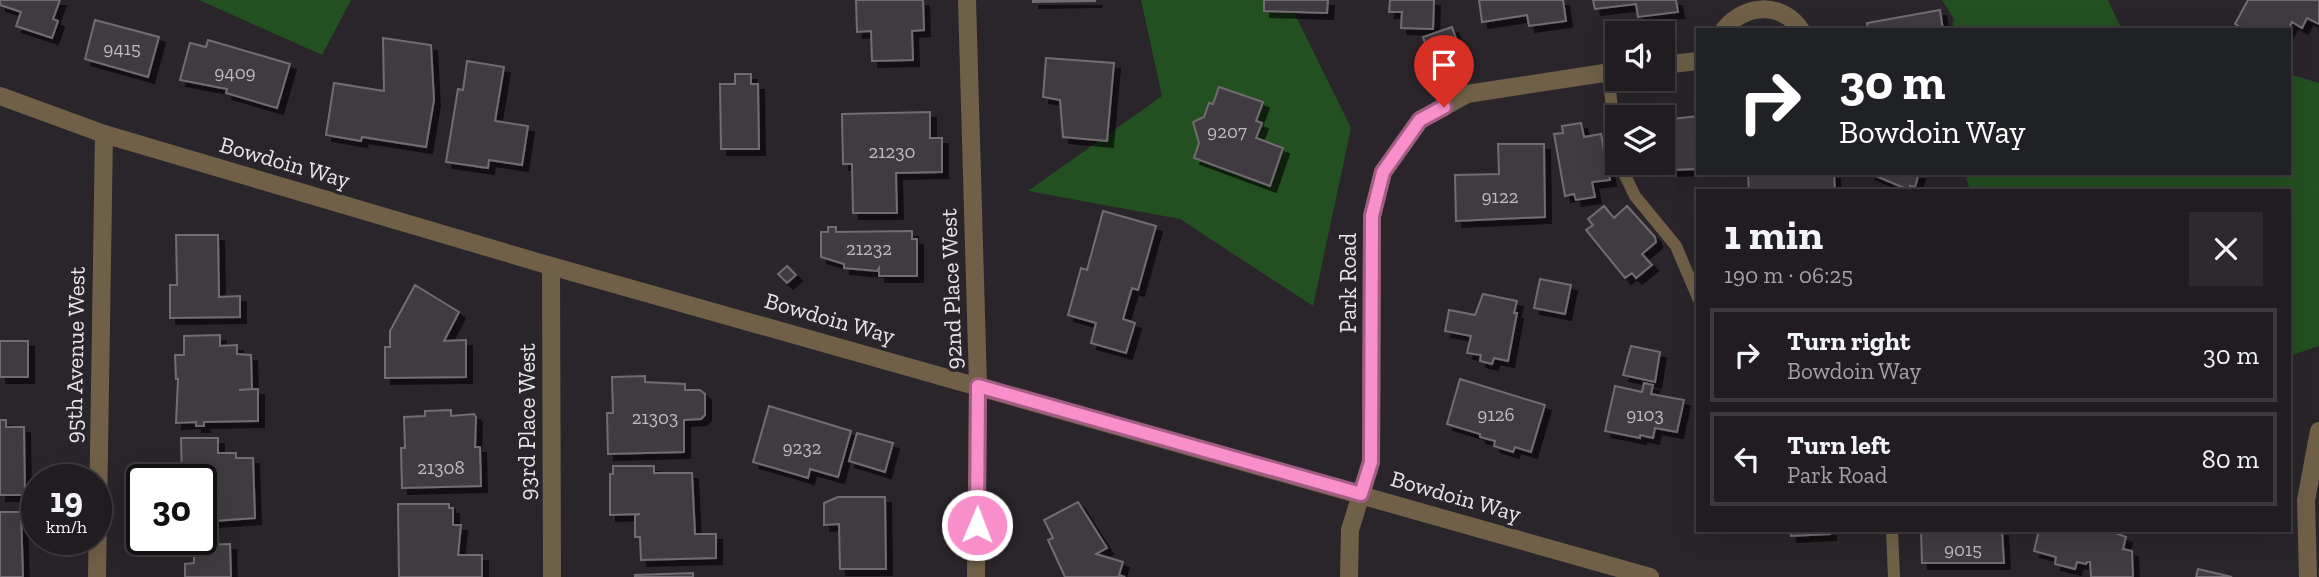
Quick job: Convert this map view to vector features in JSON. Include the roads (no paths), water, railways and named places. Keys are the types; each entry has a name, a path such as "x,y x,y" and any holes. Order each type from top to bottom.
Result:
{"street":[{"name":"92nd Place West","path":"967,0 978,386 976,577"},
{"path":"1726,28 1742,13 1756,8 1785,14 1799,28"},
{"path":"1675,64 1696,61"},
{"name":"Park Road","path":"1349,577 1350,530 1371,462 1372,216 1383,172 1420,120 1467,94 1605,73"},
{"name":"Bowdoin Way","path":"0,96 104,134 551,266 1650,577"},
{"name":"95th Avenue West","path":"97,577 104,134"},
{"name":"93rd Place West","path":"551,266 552,577"},
{"path":"2308,577 2306,500 2319,432"}],"lane":[{"path":"1625,175 1635,196 1676,246 1696,293"},
{"path":"1892,532 1894,577"}]}
